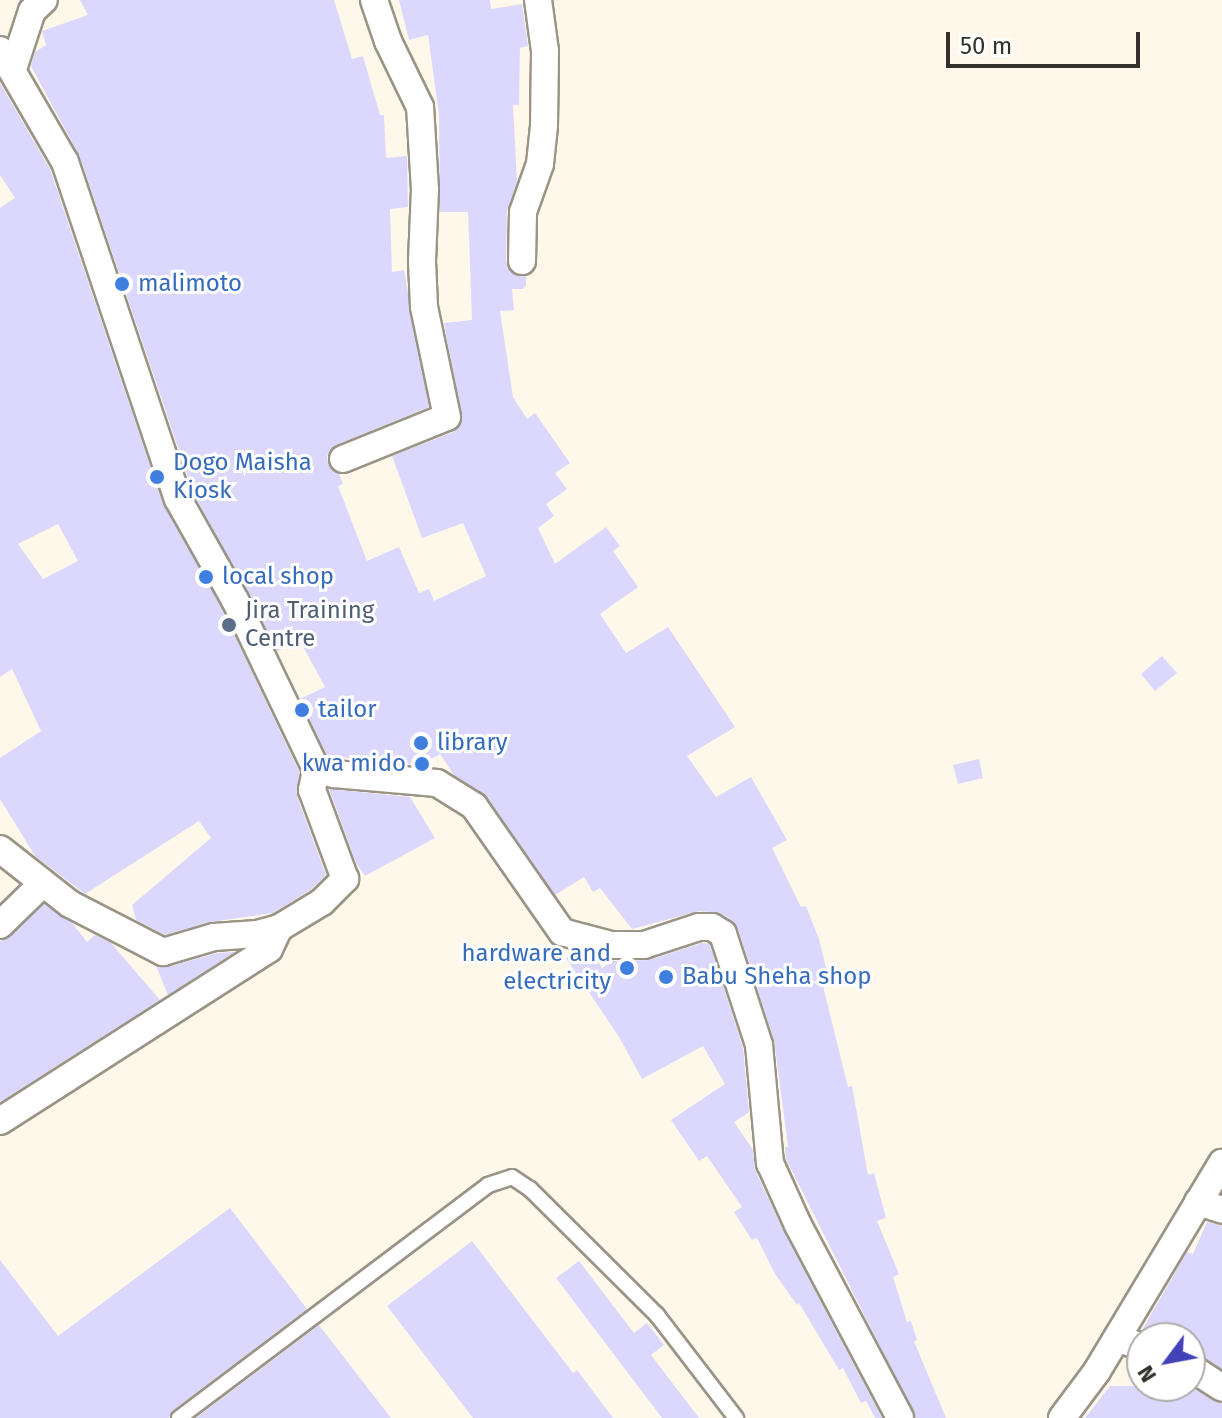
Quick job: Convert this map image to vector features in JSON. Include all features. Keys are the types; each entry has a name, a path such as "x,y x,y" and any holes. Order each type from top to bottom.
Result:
{"street":[{"path":"0,849 70,904 163,952 214,937 257,934 279,928 322,902 345,879 312,790 316,769 235,600 178,499 65,162 6,59 32,11 44,0"},
{"path":"343,459 447,417 424,307 425,190 420,107 388,41 374,0"},
{"path":"522,261 523,212 540,164 544,125 545,51 538,0"},
{"path":"316,769 334,774 437,783 474,806 562,932 611,945 644,945 699,927 712,927 723,934 759,1045 770,1163 798,1225 900,1418"},
{"path":"0,925 43,883"},
{"path":"0,1121 269,949 279,928"},
{"path":"1062,1418 1210,1206 1222,1163"},
{"path":"1117,1338 1126,1341"}],"lane":[{"path":"179,1418 326,1304 488,1185 512,1177 530,1189 657,1315 736,1418"}],"building":[{"path":"80,0 334,0 352,59 363,56 380,115 384,115 386,158 407,156 408,207 390,209 392,272 404,270 429,407 336,445 327,456 328,464 339,474 343,484 338,486 367,561 399,547 419,593 429,589 434,601 486,576 463,523 422,538 392,456 453,432 462,422 444,323 472,320 468,212 440,212 439,115 428,35 409,40 399,0 490,0 491,9 522,4 528,46 520,48 519,105 513,105 517,182 507,211 506,261 513,274 526,276 526,285 523,289 512,289 514,310 500,311 513,397 527,419 535,413 570,463 555,473 567,489 546,504 554,516 538,528 555,564 606,527 620,546 613,551 638,587 600,614 626,653 668,627 735,727 687,756 716,797 751,777 787,840 772,848 801,907 806,906 819,939 830,984 823,986 848,1087 852,1086 868,1175 874,1173 886,1218 877,1221 899,1274 893,1277 907,1322 911,1321 917,1340 914,1341 946,1418 916,1418 786,1159 785,1147 788,1147 774,1040 738,929 732,921 720,913 699,911 632,929 600,888 593,892 584,877 555,895 487,797 454,775 440,754 420,765 327,756 300,699 325,687 300,641 277,651 193,492 80,157 31,66 35,52 46,45 42,31 88,15"},
{"path":"0,83 50,169 163,504 221,607 299,771 297,796 326,875 312,889 273,913 210,922 165,935 136,920 132,905 211,838 199,821 85,894 35,856 0,799 0,758 41,731 12,669 0,677 0,208 15,198 0,175","holes":["58,524 78,561 43,579 18,544"]},
{"path":"1162,656 1177,673 1155,691 1141,674"},
{"path":"979,759 983,778 958,784 953,765"},
{"path":"329,789 410,797 435,838 365,876 356,863"},
{"path":"44,904 72,923 87,942 95,935 111,943 160,1000 0,1102 0,941 11,936"},
{"path":"702,943 710,944 743,1048 749,1112 734,1122 753,1150 755,1170 784,1232 882,1418 875,1418 866,1401 861,1403 843,1368 839,1370 799,1303 797,1305 775,1274 757,1238 752,1240 734,1212 742,1207 707,1156 699,1161 671,1120 725,1084 703,1046 642,1079 619,1037 566,958 574,952 595,957 602,968 613,961 649,960"},
{"path":"235,952 168,995 156,966 168,967 217,953"},
{"path":"230,1208 307,1309 173,1410 169,1418 0,1418 0,1260 58,1336"},
{"path":"1207,1222 1222,1226 1222,1369 1206,1360 1206,1322 1147,1322 1187,1252 1193,1254"},
{"path":"472,1241 573,1373 577,1370 613,1418 473,1418 387,1306"},
{"path":"579,1261 634,1333 647,1323 664,1345 651,1355 699,1418 662,1418 556,1278"},
{"path":"319,1325 391,1418 196,1418"},
{"path":"1110,1386 1126,1386 1126,1402 1206,1402 1206,1395 1222,1404 1222,1418 1085,1418"}],"place":[{"name":"malimoto","path":"122,284"},
{"name":"Dogo Maisha Kiosk","path":"157,477"},
{"name":"local shop","path":"206,577"},
{"name":"Jira Training Centre","path":"229,625"},
{"name":"tailor","path":"302,710"},
{"name":"library","path":"421,743"},
{"name":"kwa mido","path":"422,764"},
{"name":"hardware and electricity","path":"627,968"},
{"name":"Babu Sheha shop","path":"666,977"}]}
